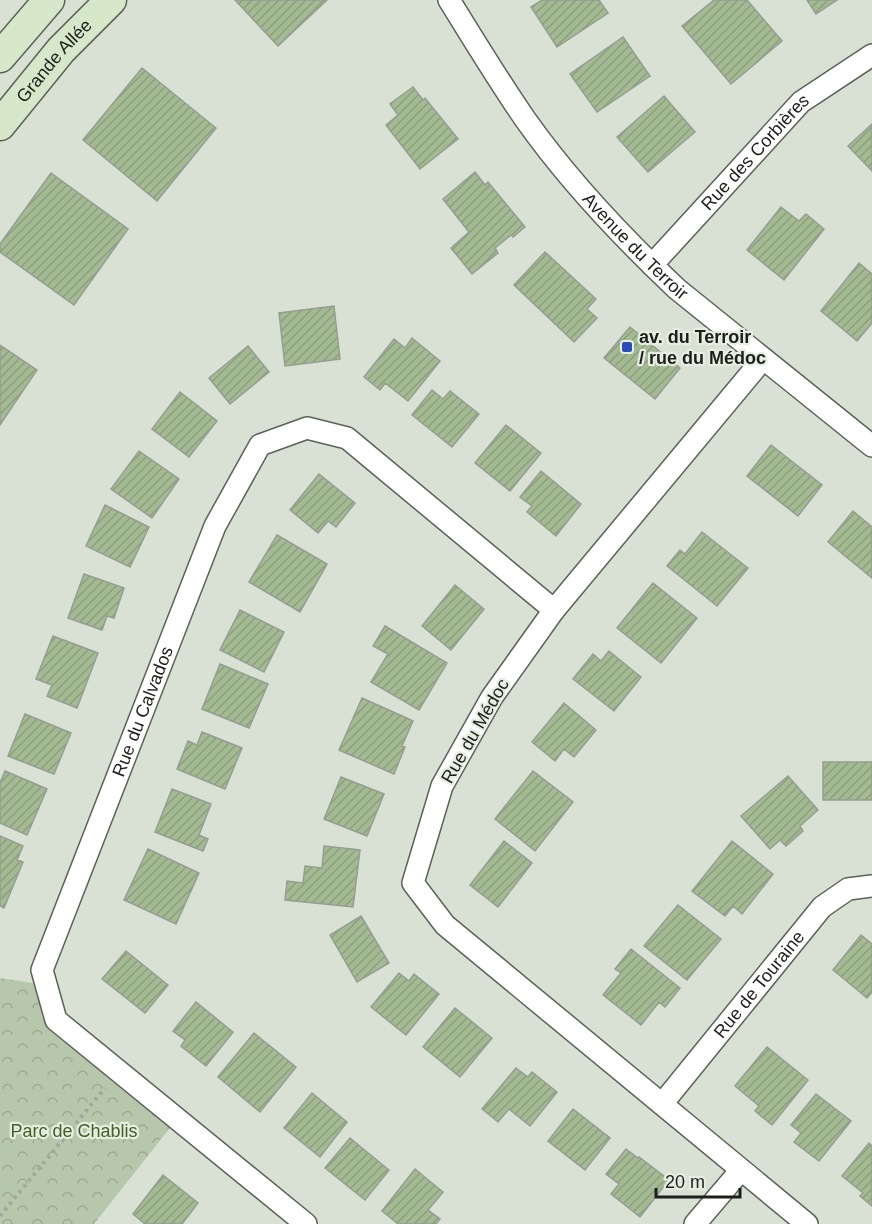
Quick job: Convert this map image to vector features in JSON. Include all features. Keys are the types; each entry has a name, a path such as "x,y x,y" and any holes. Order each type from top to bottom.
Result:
{"street":[{"path":"0,57 49,0"},
{"name":"Grande Allée","path":"0,125 61,50 111,0"},
{"name":"Avenue du Terroir","path":"449,0 526,120 560,165 652,265 677,289 872,446"},
{"name":"Rue des Corbières","path":"652,265 801,102 872,55"},
{"name":"Rue du Médoc","path":"763,358 554,610 492,698 442,786 413,884 444,925 807,1224"},
{"name":"Rue du Calvados","path":"306,1224 56,1020 42,970 215,526 260,445 307,428 347,438 554,610"},
{"name":"Rue de Touraine","path":"662,1104 822,907 848,889 872,886"},
{"path":"695,1224 741,1170"}],"path":[{"path":"0,1216 118,1071"}],"green space":[{"name":"Parc de Chablis","path":"0,978 46,985 56,1020 177,1119 94,1224 0,1224"}],"building":[{"path":"235,0 327,0 278,46"},
{"path":"542,0 599,0 608,13 557,47 531,7"},
{"path":"714,0 747,0 782,41 731,84 682,26"},
{"path":"807,0 837,0 816,14"},
{"path":"623,37 650,76 597,112 570,74"},
{"path":"142,68 216,128 157,201 83,140"},
{"path":"413,87 423,100 425,98 458,139 420,169 386,125 398,115 390,104"},
{"path":"664,96 695,132 648,172 617,137"},
{"path":"872,124 872,171 848,146"},
{"path":"475,172 485,185 488,182 525,227 495,248 498,253 472,274 451,248 469,232 443,199"},
{"path":"51,173 128,229 74,305 0,252 0,244"},
{"path":"781,207 799,221 806,214 824,229 784,280 747,250"},
{"path":"545,252 596,299 587,309 597,318 574,342 514,285"},
{"path":"859,263 872,274 872,323 857,341 821,311"},
{"path":"334,306 340,359 285,366 279,313"},
{"path":"630,327 680,368 655,399 604,358"},
{"path":"412,338 440,361 408,401 385,383 380,390 364,377 394,339 405,348"},
{"path":"0,345 37,370 0,425"},
{"path":"248,346 269,372 230,404 209,378"},
{"path":"432,390 443,399 450,391 479,414 452,447 412,415"},
{"path":"180,392 217,421 189,457 152,429"},
{"path":"506,425 541,453 510,491 475,463"},
{"path":"771,445 822,485 798,516 747,476"},
{"path":"139,451 179,479 152,518 111,489"},
{"path":"541,471 581,504 556,536 527,512 532,506 520,497"},
{"path":"319,474 355,503 336,527 328,521 318,533 290,510"},
{"path":"105,505 149,527 130,567 86,546"},
{"path":"853,511 872,527 872,578 828,542"},
{"path":"702,532 748,568 717,606 667,566 680,550 685,554"},
{"path":"277,535 327,564 300,612 249,582"},
{"path":"84,574 124,588 114,618 107,616 102,630 68,618"},
{"path":"653,583 697,618 661,663 617,628"},
{"path":"455,585 484,609 451,650 422,626"},
{"path":"240,610 284,632 264,672 220,650"},
{"path":"385,626 447,663 419,710 371,682 388,654 373,646"},
{"path":"53,636 98,653 77,708 47,696 52,685 36,679"},
{"path":"609,651 641,677 614,711 573,679 593,654 601,661"},
{"path":"220,664 268,684 249,728 202,709"},
{"path":"362,698 413,721 402,746 405,747 394,774 339,750"},
{"path":"564,703 596,730 574,757 564,749 555,761 532,742"},
{"path":"25,714 71,733 54,774 8,756"},
{"path":"202,732 242,748 225,789 177,769 188,741 197,745"},
{"path":"823,762 872,762 872,800 823,800"},
{"path":"5,771 47,789 27,835 0,823 0,783"},
{"path":"533,771 573,802 535,851 495,819"},
{"path":"788,776 818,810 800,826 803,831 786,846 780,840 770,849 741,816"},
{"path":"341,777 384,794 367,836 324,819"},
{"path":"172,789 211,804 199,835 208,839 203,851 155,832"},
{"path":"0,836 23,846 17,860 23,862 4,908 0,906"},
{"path":"504,841 532,863 498,907 470,885"},
{"path":"732,841 773,874 742,914 733,906 725,916 692,891"},
{"path":"324,846 360,850 353,907 285,900 287,881 303,883 305,866 322,868"},
{"path":"148,849 199,873 176,924 124,900"},
{"path":"678,905 721,939 687,980 644,946"},
{"path":"361,916 389,963 357,982 330,935"},
{"path":"861,935 872,944 872,992 867,998 833,970"},
{"path":"631,949 680,988 665,1007 659,1002 641,1025 603,995 621,973 615,969"},
{"path":"126,951 168,985 145,1013 102,979"},
{"path":"399,973 409,981 414,974 439,994 406,1035 371,1007"},
{"path":"196,1002 233,1032 206,1066 181,1046 185,1040 173,1031"},
{"path":"455,1008 492,1038 460,1077 423,1047"},
{"path":"254,1033 296,1067 260,1112 218,1077"},
{"path":"767,1047 808,1080 772,1125 755,1111 759,1106 735,1086"},
{"path":"516,1068 528,1077 532,1072 557,1092 530,1126 509,1109 498,1122 482,1109"},
{"path":"312,1093 347,1122 320,1157 284,1128"},
{"path":"816,1094 851,1121 819,1161 794,1142 801,1133 791,1125"},
{"path":"573,1109 610,1138 585,1170 548,1141"},
{"path":"350,1138 389,1170 365,1200 325,1168"},
{"path":"869,1143 872,1146 872,1206 860,1196 863,1193 842,1176"},
{"path":"626,1149 669,1180 640,1217 611,1194 619,1184 606,1174"},
{"path":"415,1169 443,1192 428,1210 440,1219 436,1224 398,1224 382,1211"},
{"path":"163,1175 198,1203 182,1224 145,1224 133,1214"}],"place":[{"name":"av. du Terroir / rue du Médoc","path":"627,347"}]}
